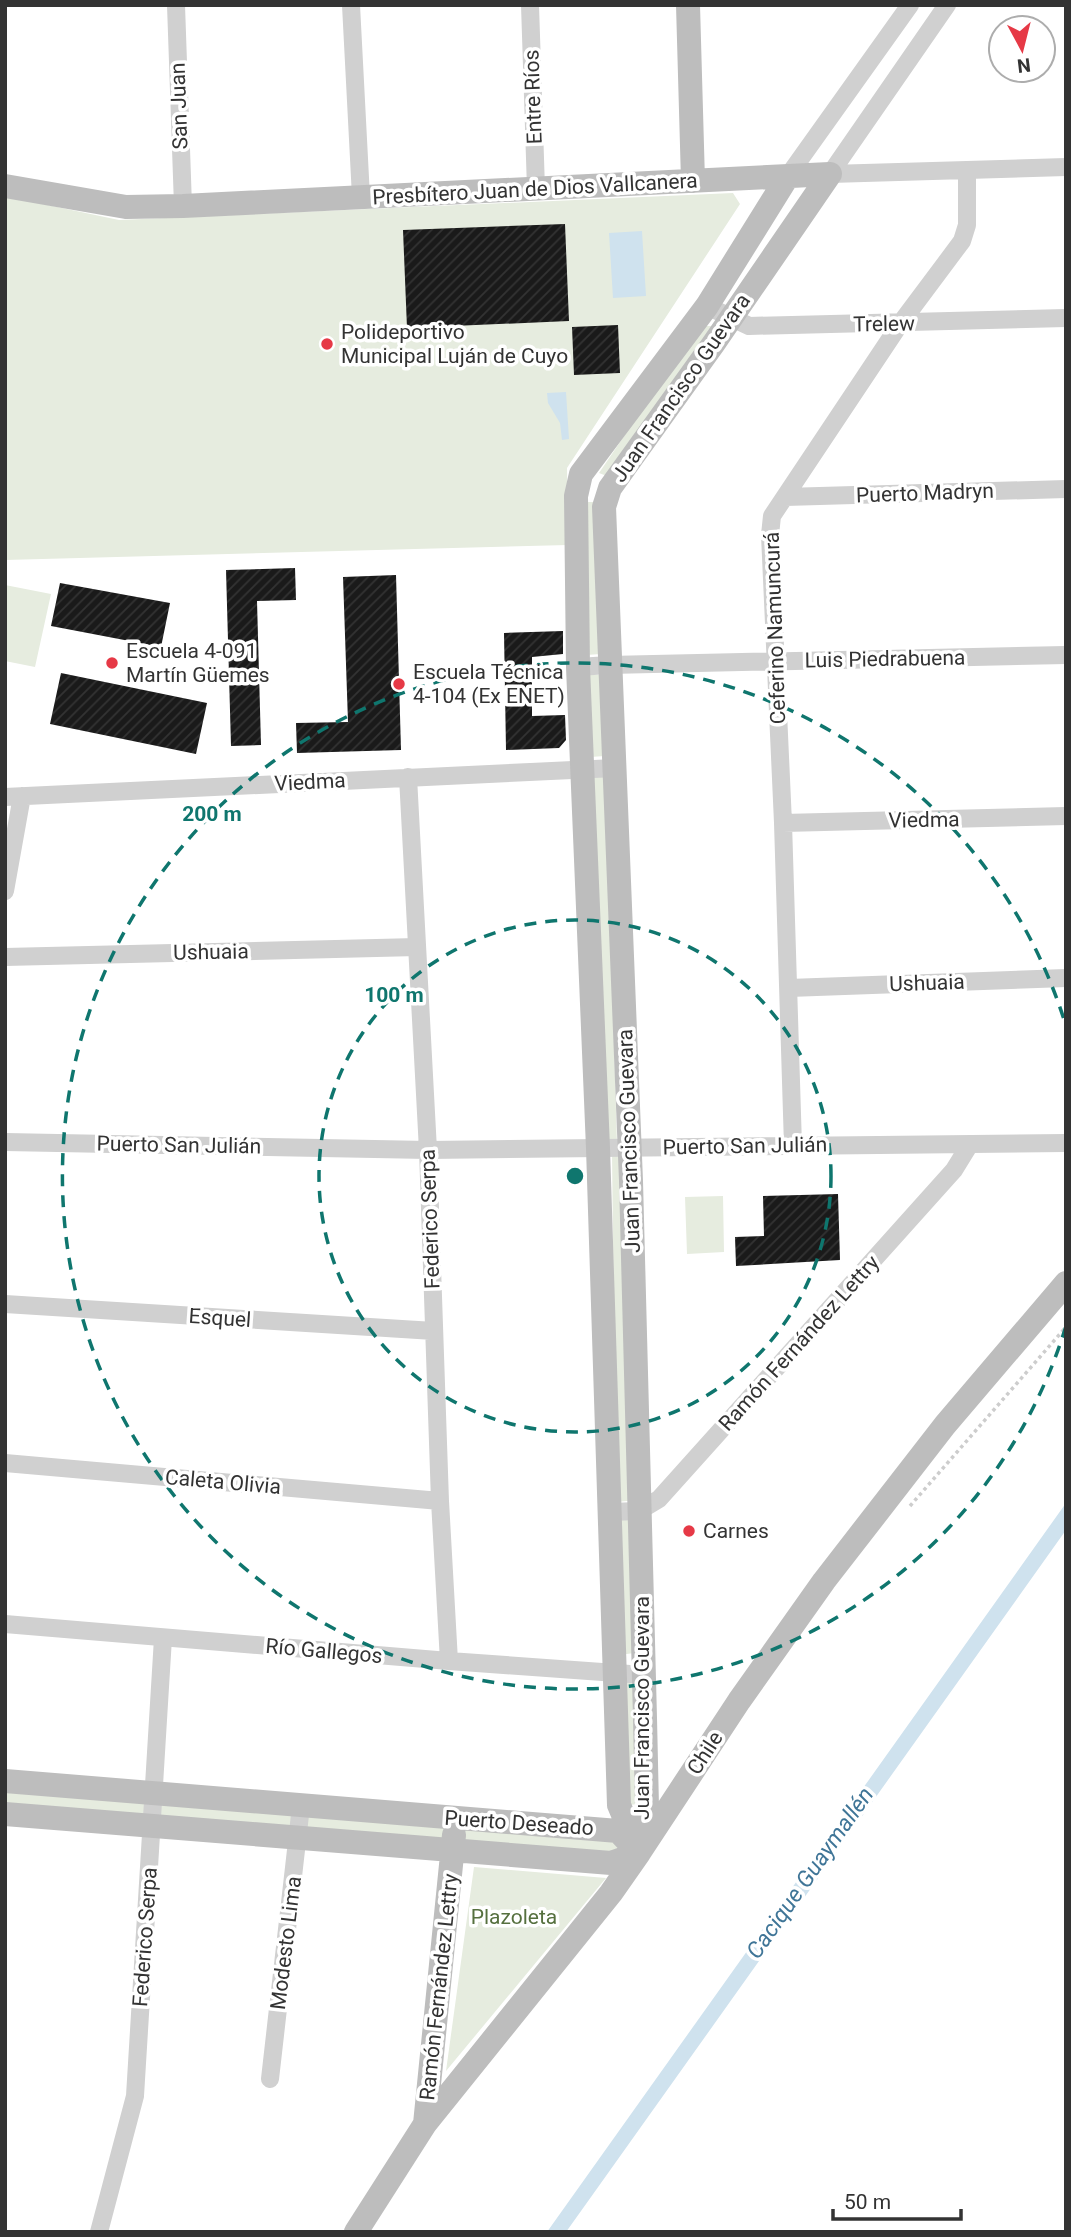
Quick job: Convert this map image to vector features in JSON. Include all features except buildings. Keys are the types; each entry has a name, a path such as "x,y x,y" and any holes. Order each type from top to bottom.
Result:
{"street":[{"name":"San Juan","path":"176,5 183,206"},
{"path":"351,5 361,197"},
{"name":"Entre Ríos","path":"530,5 536,189"},
{"path":"688,5 693,181"},
{"name":"Juan Francisco Guevara","path":"639,1853 619,1805 598,1148 581,771 576,496 581,474 707,306 788,176 910,5"},
{"name":"Juan Francisco Guevara","path":"639,1853 647,1807 644,1675 629,1147 604,507 610,488 947,5"},
{"name":"Presbítero Juan de Dios Vallcanera","path":"5,186 125,207 183,206 830,174 1066,167"},
{"name":"Ceferino Namuncurá","path":"793,1146 783,823 770,535 772,516 900,324 962,241 967,225 967,170"},
{"name":"Trelew","path":"707,306 749,326 1066,318"},
{"path":"581,474 610,488"},
{"name":"Puerto Madryn","path":"785,497 1066,489"},
{"name":"Luis Piedrabuena","path":"578,667 1066,655"},
{"name":"Viedma","path":"14,796 615,768"},
{"name":"Federico Serpa","path":"408,777 428,1150 440,1501 449,1661"},
{"path":"5,891 14,796"},
{"name":"Viedma","path":"783,823 1066,816"},
{"name":"Ushuaia","path":"5,957 417,947"},
{"name":"Ushuaia","path":"789,988 1066,978"},
{"name":"Puerto San Julián","path":"5,1142 428,1150 1066,1143"},
{"name":"Ramón Fernández Lettry","path":"639,1511 659,1499 954,1170 970,1144"},
{"name":"Chile","path":"356,2232 425,2124 611,1893 738,1701 824,1581 945,1425 1066,1283"},
{"name":"Esquel","path":"5,1304 434,1331"},
{"name":"Caleta Olivia","path":"5,1463 440,1501"},
{"path":"609,1512 639,1511"},
{"name":"Río Gallegos","path":"5,1624 644,1675"},
{"name":"Federico Serpa","path":"99,2232 135,2096 163,1638"},
{"name":"Puerto Deseado","path":"5,1781 618,1831 639,1853 611,1863 5,1814"},
{"name":"Modesto Lima","path":"270,2079 301,1806"},
{"name":"Ramón Fernández Lettry","path":"425,2124 456,1819"}],"green space":[{"name":"Polideportivo Municipal Luján de Cuyo","path":"733,193 740,204 567,468 568,545 5,560 5,196 119,220"},
{"path":"699,326 717,326 612,478 599,473"},
{"path":"581,502 596,502 601,654 586,655"},
{"path":"5,585 51,594 35,667 5,661"},
{"path":"588,675 603,675 605,756 590,757"},
{"path":"591,775 606,775 617,1144 602,1144"},
{"path":"628,1151 638,1500 616,1502 612,1153"},
{"path":"723,1196 724,1252 687,1254 685,1197"},
{"path":"639,1514 642,1652 619,1655 613,1515"},
{"path":"638,1673 642,1804 626,1805 620,1674"},
{"path":"5,1781 618,1831 639,1853 5,1814"},
{"name":"Plazoleta","path":"474,1867 606,1878 446,2071"}],"water":[{"path":"642,231 646,296 613,298 609,233"},
{"path":"566,392 569,439 562,440 560,423 548,403 547,393"},
{"name":"Cacique Guaymallén","path":"1066,1503 1066,1530 566,2232 547,2232"}],"place":[{"name":"Polideportivo Municipal Luján de Cuyo","path":"327,344"},
{"name":"Escuela 4-091 Martín Güemes","path":"112,663"},
{"name":"Escuela Técnica 4-104 (Ex ENET)","path":"399,684"},
{"name":"Carnes","path":"689,1531"}]}
